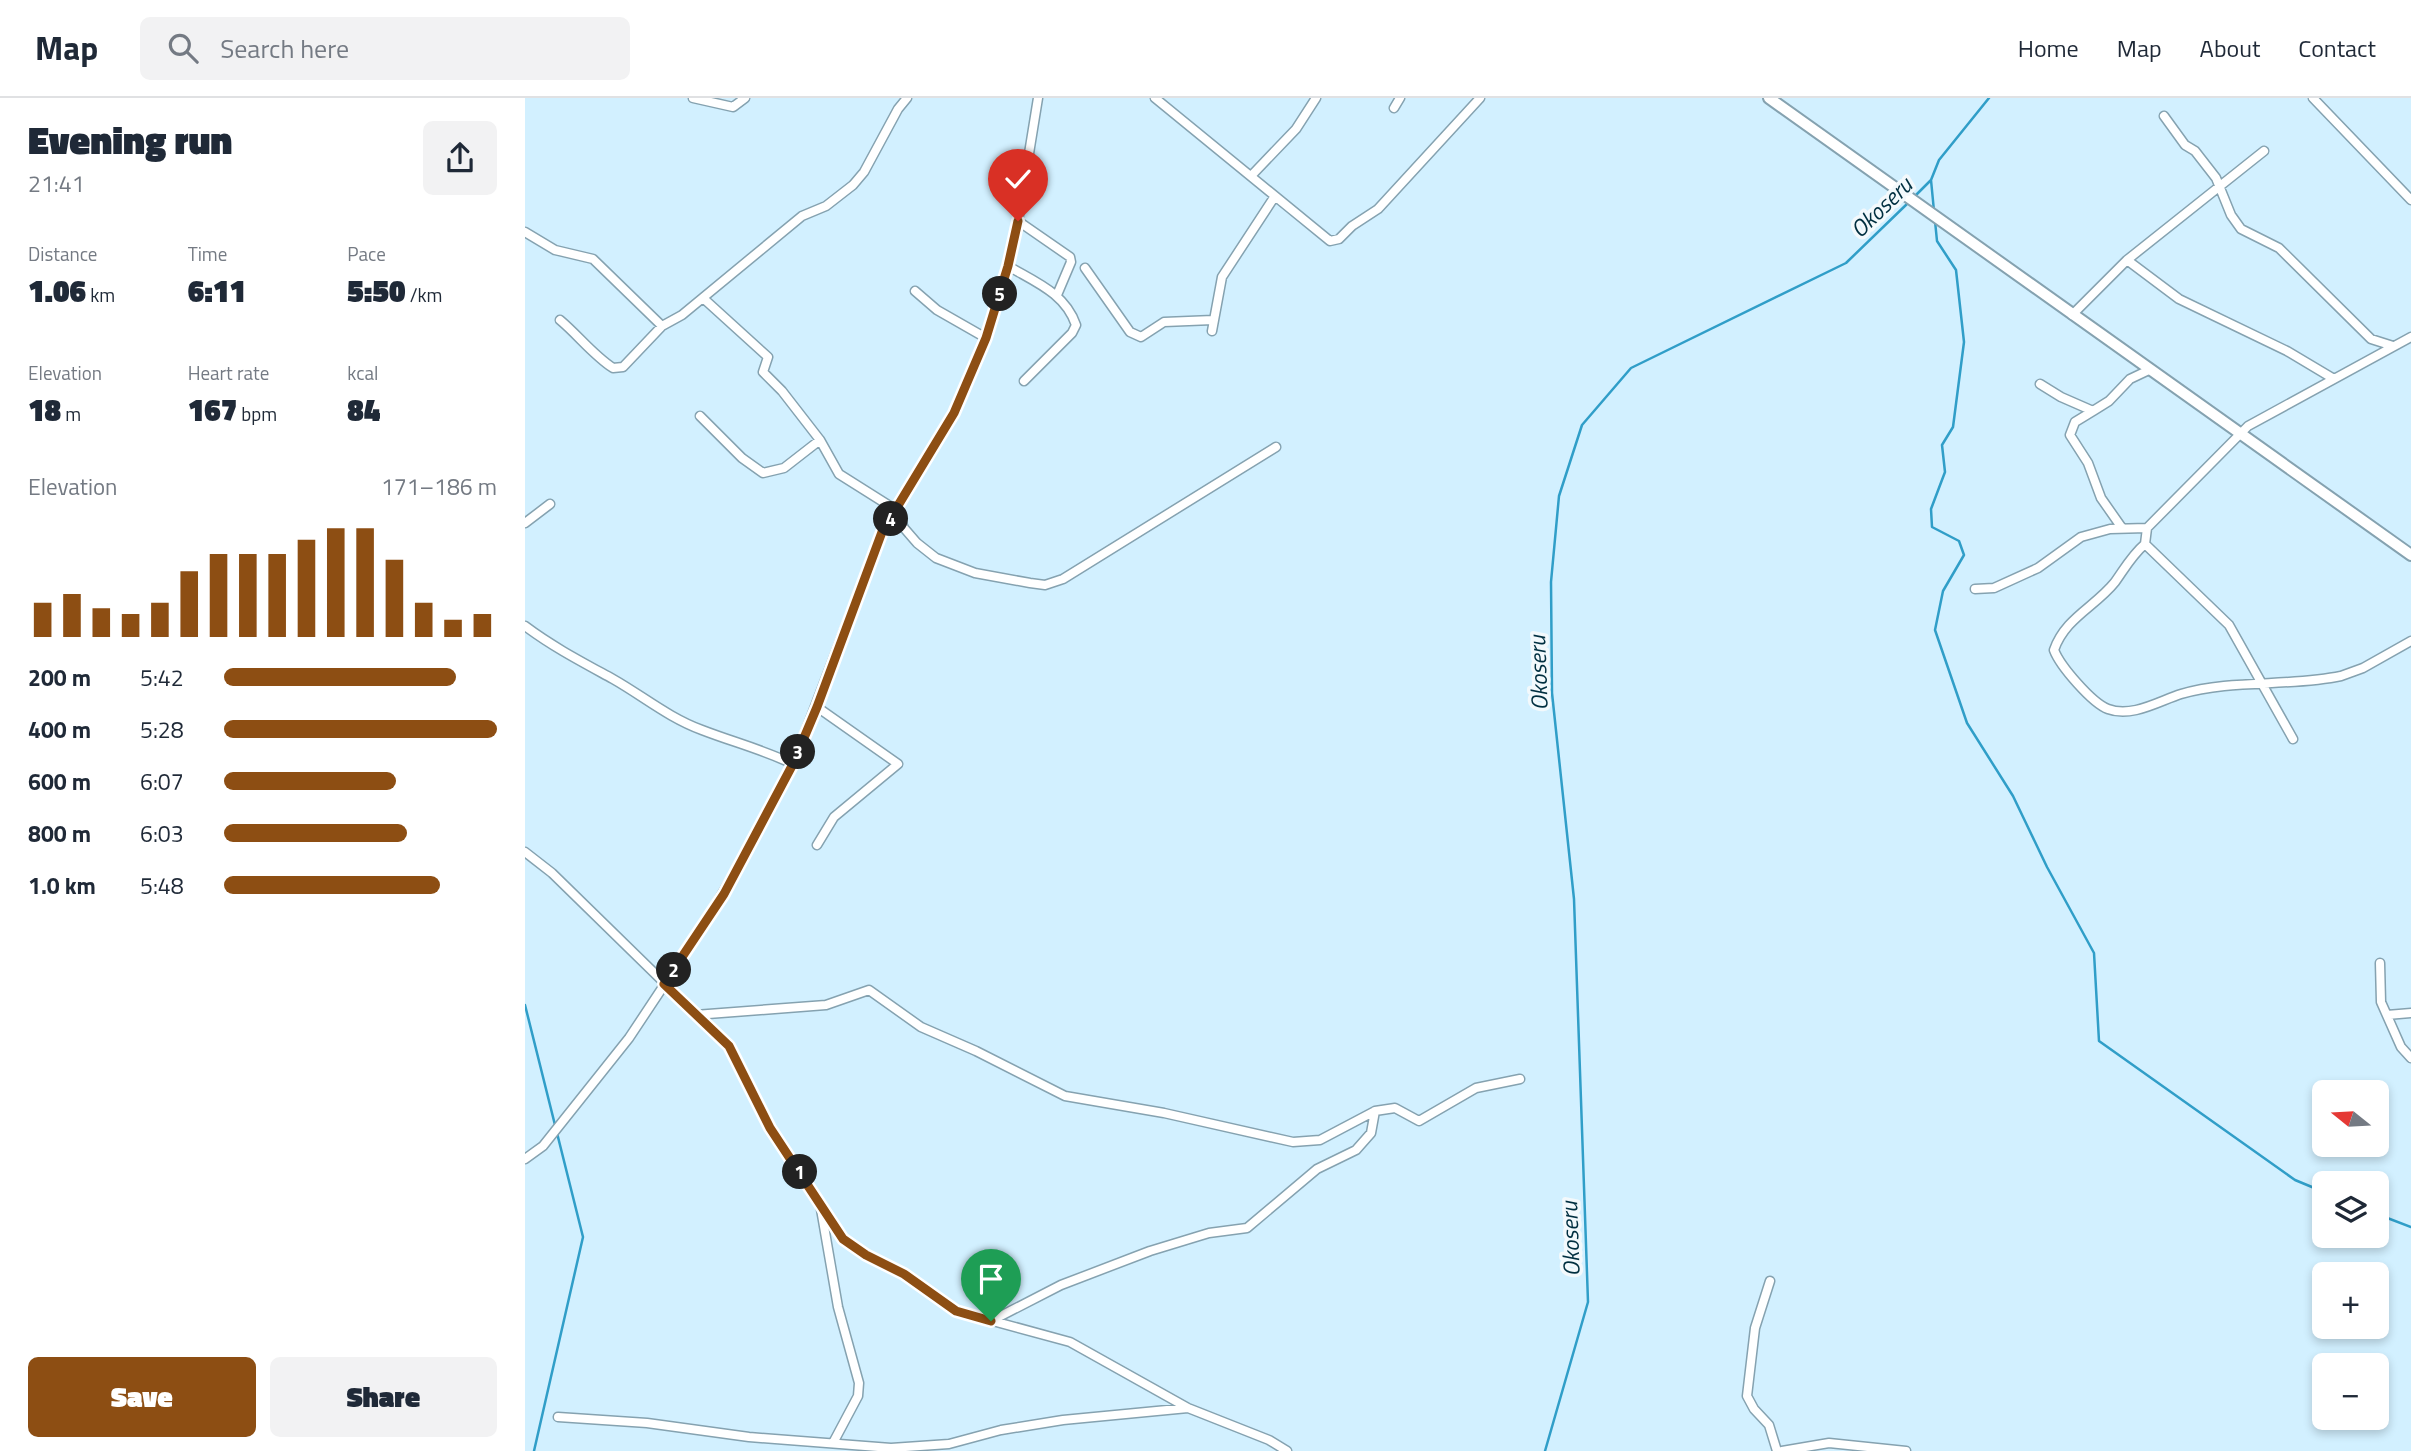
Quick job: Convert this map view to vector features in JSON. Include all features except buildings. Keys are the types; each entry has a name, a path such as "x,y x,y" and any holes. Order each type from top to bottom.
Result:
{"street":[{"path":"693,98 733,107 745,98"},
{"path":"559,320 613,368 623,367 662,326 703,298 802,216 845,194 863,172 898,109 907,98"},
{"path":"525,1159 543,1146 629,1038 724,894 793,764 882,532 954,413 986,338 1008,266 1018,221 1038,98"},
{"path":"1154,98 1330,242 1378,209 1480,98"},
{"path":"1251,176 1296,129 1316,98"},
{"path":"1394,108 1400,98"},
{"path":"1769,98 2411,555"},
{"path":"2313,98 2411,200"},
{"path":"2164,116 2185,145 2195,151 2219,186 2231,215 2241,229 2279,248 2371,339 2393,346"},
{"path":"2072,315 2127,260 2264,151"},
{"path":"1212,331 1222,277 1275,196"},
{"path":"1018,221 1070,257 1071,262 1057,295"},
{"path":"525,232 555,250 593,260 662,326"},
{"path":"2127,260 2179,299 2287,351 2334,379"},
{"path":"1008,266 1057,295 1073,315 1076,325 1072,333 1024,381"},
{"path":"1085,268 1129,332 1136,336 1141,337 1164,322 1213,320"},
{"path":"915,291 946,315 986,338"},
{"path":"703,298 768,357 763,372 782,391 820,440 839,474 896,510 910,536 936,558 975,573 1045,585 1063,579 1276,447"},
{"path":"2410,339 2248,426 2147,528 2145,544 2133,555 2113,584 2071,621 2057,640 2054,650 2067,672 2104,706 2114,710 2141,709 2183,693 2305,682 2341,676 2363,668 2411,641"},
{"path":"2122,528 2101,498 2088,463 2070,435 2075,422 2109,401 2130,379 2149,370"},
{"path":"2040,384 2093,411"},
{"path":"699,416 742,458 763,473 784,468 820,440"},
{"path":"525,523 551,503"},
{"path":"1975,589 1994,588 2038,568 2081,537 2122,528 2147,528"},
{"path":"2145,544 2229,625 2293,739"},
{"path":"525,626 567,655 613,679 669,715 702,731 760,749 793,764"},
{"path":"817,707 898,764 834,817 817,845"},
{"path":"525,852 552,873 729,1046 770,1128 843,1239 904,1274 956,1311 1070,1342 1188,1408 1269,1440 1287,1451"},
{"path":"2380,963 2381,1003 2401,1047 2411,1058"},
{"path":"695,1015 826,1005 869,990 921,1027 1065,1096 1164,1113 1293,1142 1320,1140 1375,1111 1395,1108 1419,1121 1476,1088 1520,1079"},
{"path":"2387,1015 2411,1013"},
{"path":"991,1321 1061,1285 1150,1251 1209,1233 1247,1228 1317,1169 1356,1150 1370,1133 1375,1111"},
{"path":"820,1202 838,1307 859,1383 858,1396 833,1443"},
{"path":"1770,1281 1755,1328 1747,1396 1754,1409 1769,1425 1780,1451 1829,1443 1906,1451"},
{"path":"558,1417 646,1423 749,1437 891,1448 949,1444 1001,1430 1063,1420 1188,1408"}],"waterway":[{"name":"Okoseru","path":"1913,198 1931,180 1939,160 1989,98"},
{"path":"1931,180 1934,211"},
{"name":"Okoseru","path":"1545,1451 1588,1302 1574,899 1552,693 1551,582 1559,496 1582,425 1631,368 1846,263 1908,203"},
{"path":"1935,221 1937,241 1956,270 1964,342 1953,427 1942,445 1945,472 1931,509 1932,527 1959,541 1964,555 1943,591 1935,630 1967,723 2013,796 2047,867 2094,953 2099,1041 2295,1180 2312,1187"},
{"path":"525,1005 583,1237 534,1451"},
{"path":"2389,1219 2411,1227"}],"route":[{"path":"991,1321 956,1311 943,1304 904,1274 866,1255 843,1239 770,1128 729,1046 664,984 724,894 793,764 853,614 882,532 954,413 986,338 1008,266 1018,221"}]}
